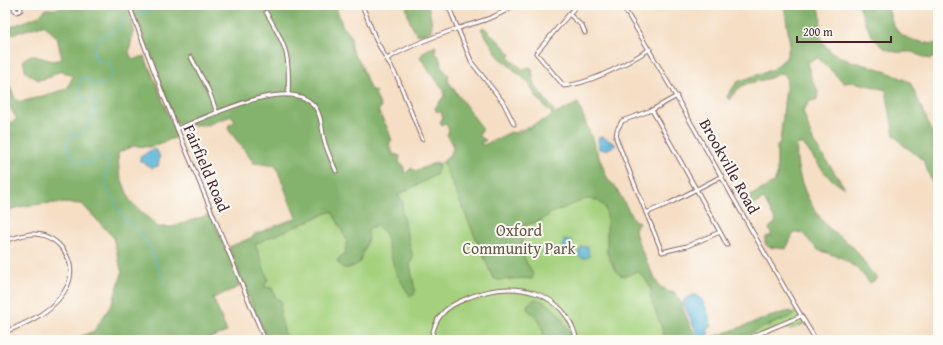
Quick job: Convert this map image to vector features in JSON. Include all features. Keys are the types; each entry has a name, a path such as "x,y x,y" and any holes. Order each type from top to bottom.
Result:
{"street":[{"path":"16,5 14,9 17,12 21,10 20,5"},
{"name":"Fairfield Road","path":"129,5 177,129 265,340"},
{"path":"363,5 376,40 398,79 422,139"},
{"path":"448,5 472,63 503,102 514,124"},
{"path":"387,59 400,51 457,28 497,16 513,5"},
{"path":"577,5 536,53 564,86 581,82 626,64 650,49"},
{"name":"Brookville Road","path":"622,5 650,49 816,340"},
{"path":"266,12 282,38 288,56 288,95"},
{"path":"569,14 582,26 585,33"},
{"path":"191,56 209,91 217,113"},
{"path":"177,129 261,97 288,95 306,99 317,110 324,140 336,171"},
{"path":"677,96 652,110 622,121 617,130 616,138 662,252 687,246 720,232"},
{"path":"652,110 727,245"},
{"path":"646,213 696,190 722,176"},
{"path":"5,241 28,234 50,237 57,242 66,253 70,266 70,276 62,294 43,314 32,321 5,332"},
{"path":"430,340 434,326 441,315 452,305 489,290 506,288 526,290 550,301 565,315 572,325 577,340"},
{"path":"744,340 801,316"}],"green space":[{"path":"62,5 125,5 134,27 129,53 133,60 144,56 177,137 151,147 133,146 118,153 119,172 130,201 158,227 172,227 211,214 241,286 213,298 227,332 203,340 72,340 94,331 113,302 122,273 113,237 82,204 43,204 24,206 5,211 5,123 13,122 17,119 5,100 5,76 16,100 21,102 67,89 73,76 62,71 55,73 51,77 38,80 26,72 23,60 31,55 53,61 62,59 57,37 43,25 9,35 5,33 5,29 39,16 46,9 56,9"},
{"path":"131,5 335,5 343,27 351,36 351,48 354,55 360,62 370,89 376,92 375,94 381,107 378,111 387,127 392,141 389,143 393,154 400,156 399,163 404,166 404,172 406,173 411,168 416,171 437,162 439,166 436,175 398,195 403,202 402,213 413,258 410,264 415,291 414,295 410,296 396,273 384,231 376,225 368,229 368,239 360,262 347,268 341,267 337,260 345,253 347,241 332,211 255,244 268,279 264,287 272,288 276,298 281,301 280,316 287,340 268,340 229,247 251,238 255,234 296,218 276,166 254,163 228,129 229,125 236,121 231,116 207,125 180,125 176,123"},
{"path":"406,5 428,5 432,24 431,31 418,35 410,21"},
{"path":"784,5 817,5 821,18 821,38 831,52 846,60 883,70 910,82 938,144 938,196 923,160 902,144 894,135 886,90 854,82 844,83 818,58 808,62 811,77 818,92 817,100 810,101 803,111 813,141 845,188 826,174 803,144 797,144 800,177 808,199 820,218 827,226 854,248 869,269 878,278 870,283 859,270 842,258 818,250 802,233 797,232 793,234 786,249 769,247 765,244 765,239 767,236 772,236 769,228 776,222 764,199 744,210 740,202 773,183 777,176 777,146 780,142 787,78 780,73 770,78 751,82 743,86 734,93 729,100 727,96 737,82 772,70 786,58 790,44"},
{"path":"859,5 887,5 893,23 898,32 917,41 938,44 938,55 930,59 912,52 896,52 881,46 867,28"},
{"path":"483,27 511,54 509,58 522,69 530,67 532,69 535,85 555,114 578,103 608,180 615,186 634,220 639,222 635,229 636,234 641,249 654,276 660,287 664,288 668,292 674,292 692,329 700,340 666,340 650,296 652,290 644,277 637,271 626,276 620,275 614,268 607,253 607,216 605,207 597,200 586,199 551,213 542,220 523,226 523,252 533,276 532,279 524,278 498,280 493,278 444,165 444,161 453,150 452,142 447,135 449,130 446,124 442,125 440,122 443,117 441,112 436,111 435,108 444,96 444,90 420,57 425,51 436,46 435,52 439,57 442,68 449,75 448,81 482,128 482,131 478,134 486,140 480,142 481,144 484,145 511,132 518,134 528,126 529,129 533,127 533,125 551,117 552,114 537,98 528,82 499,57 481,29"},
{"name":"Oxford Community Park","path":"575,108 648,283 669,340 265,340 228,250"},
{"path":"535,299 542,301 554,309 567,327 573,340 545,340 540,323 527,308 527,305"},
{"path":"790,311 794,315 732,340 705,340 775,315"},
{"path":"796,311 801,316 804,324 791,329 783,329 756,340 719,340"}],"water":[{"path":"603,137 616,145 606,150 599,149 598,138"},
{"path":"153,149 157,151 160,157 158,166 152,168 140,161 140,157"},
{"path":"564,240 572,241 570,253 562,252"},
{"path":"581,247 588,247 589,257 583,258 578,256"},
{"path":"694,295 698,296 704,303 708,312 711,326 708,328 708,336 703,339 698,335 683,303 685,299"}],"waterway":[{"path":"138,15 155,10 157,5"},
{"path":"128,15 124,16 120,27 94,44 95,60 109,62 113,71 108,81 100,84 92,85 85,77 82,77 79,84 80,97 94,102 97,108 86,129 69,138 66,145 75,162 92,163 99,156 108,160 109,163 105,179 106,186 119,212 139,233 149,247 165,286"}]}
